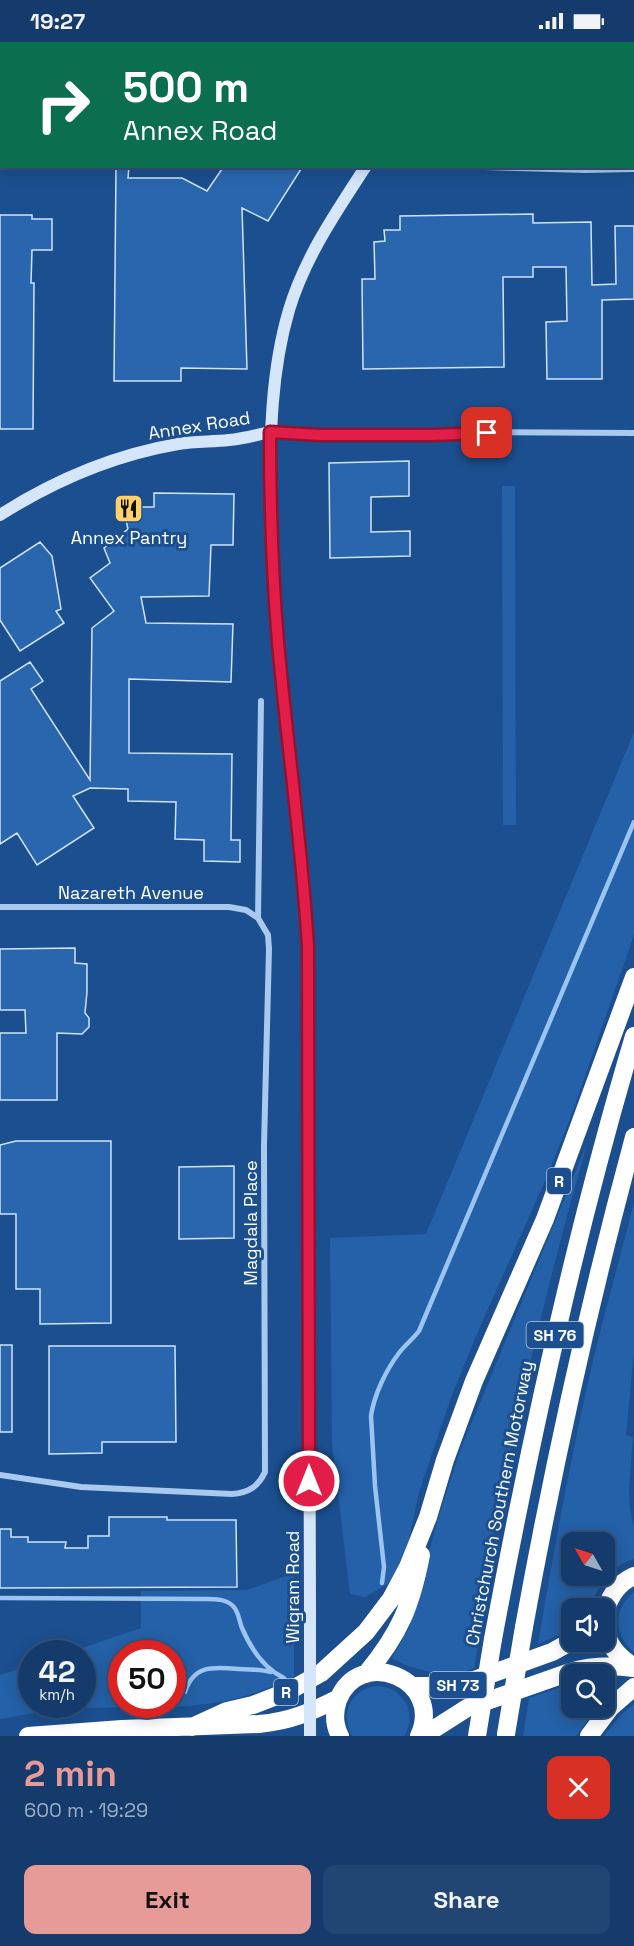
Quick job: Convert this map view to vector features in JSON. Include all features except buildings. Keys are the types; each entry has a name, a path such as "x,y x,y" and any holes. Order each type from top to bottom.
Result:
{"highway":[{"name":"R","path":"192,1727 227,1711 253,1705 289,1691 321,1673 366,1632 391,1599 408,1567 428,1517 460,1416 545,1219 634,977"},
{"name":"Christchurch Southern Motorway","path":"477,1736 522,1484 550,1353 583,1220 634,1036"},
{"name":"SH 76","path":"506,1735 546,1506 567,1406 634,1137"},
{"path":"340,1736 335,1720 339,1698 355,1679 366,1674 392,1640 406,1612 416,1581 428,1517"},
{"path":"612,1598 621,1584 634,1576"},
{"name":"SH 73","path":"366,1674 378,1671 391,1673 412,1686 452,1686 502,1671 561,1647"},
{"path":"615,1652 634,1667"},
{"name":"SH 73","path":"421,1736 460,1712 585,1668 613,1665 634,1667"},
{"path":"412,1686 420,1698 424,1713 421,1736"},
{"path":"589,1736 610,1708 634,1687"},
{"path":"28,1736 282,1722 306,1715 339,1698"}],"main road":[{"name":"Wigram Road","path":"310,1736 308,947 275,602 271,530 270,432 281,340 295,292 314,250 365,168"},
{"name":"Annex Road","path":"0,515 37,492 71,476 132,454 177,444 231,440 270,432"}],"street":[{"path":"518,168 634,169"},
{"name":"Annex Road","path":"270,432 320,435 431,435 464,432 634,433"},
{"name":"Magdala Place","path":"0,1475 81,1487 232,1494 244,1493 252,1489 262,1479 265,1472 264,1144 269,950 268,935 258,918 261,701"},
{"name":"Nazareth Avenue","path":"0,907 229,907 246,910 258,918"}],"shaded area":[{"path":"502,486 515,486 516,825 503,825"},
{"path":"634,732 634,935 574,1108 549,1172 450,1400 419,1492 402,1560 388,1584 365,1597 350,1594 332,1444 330,1238 426,1234"},
{"path":"587,1144 553,1268 509,1456 474,1646 478,1646 474,1668 443,1673 411,1667 392,1658 410,1626 437,1522 460,1451"},
{"path":"634,1202 634,1351 626,1435 633,1437 629,1488 630,1510 634,1527 634,1559 615,1568 615,1532 561,1532 561,1586 601,1586 593,1598 561,1598 561,1634 538,1644 580,1419"},
{"path":"294,1573 294,1677 253,1694 186,1706 186,1640 108,1640 108,1708 96,1708 96,1643 141,1628 141,1591 247,1590"},
{"path":"634,1592 634,1652 622,1638 618,1622 622,1606"},
{"path":"18,1669 18,1716 0,1719 0,1675"},
{"path":"375,1686 393,1690 405,1702 410,1718 404,1736 352,1736 347,1720 350,1705 359,1693"},
{"path":"561,1687 561,1718 589,1718 576,1736 523,1736 529,1698"},
{"path":"634,1704 634,1736 604,1736 622,1714"}],"waterway":[{"path":"382,1583 384,1567 375,1486 371,1416 375,1400 381,1383 394,1360 419,1331 634,822"},
{"path":"0,1598 217,1599 235,1608 246,1636 258,1657 284,1678"},
{"path":"186,1690 194,1676 206,1669 271,1672"}],"place":[{"name":"Annex Pantry","path":"129,508"}],"route":[{"path":"309,1481 308,947 275,602 271,530 270,432 320,435 487,433"}]}
